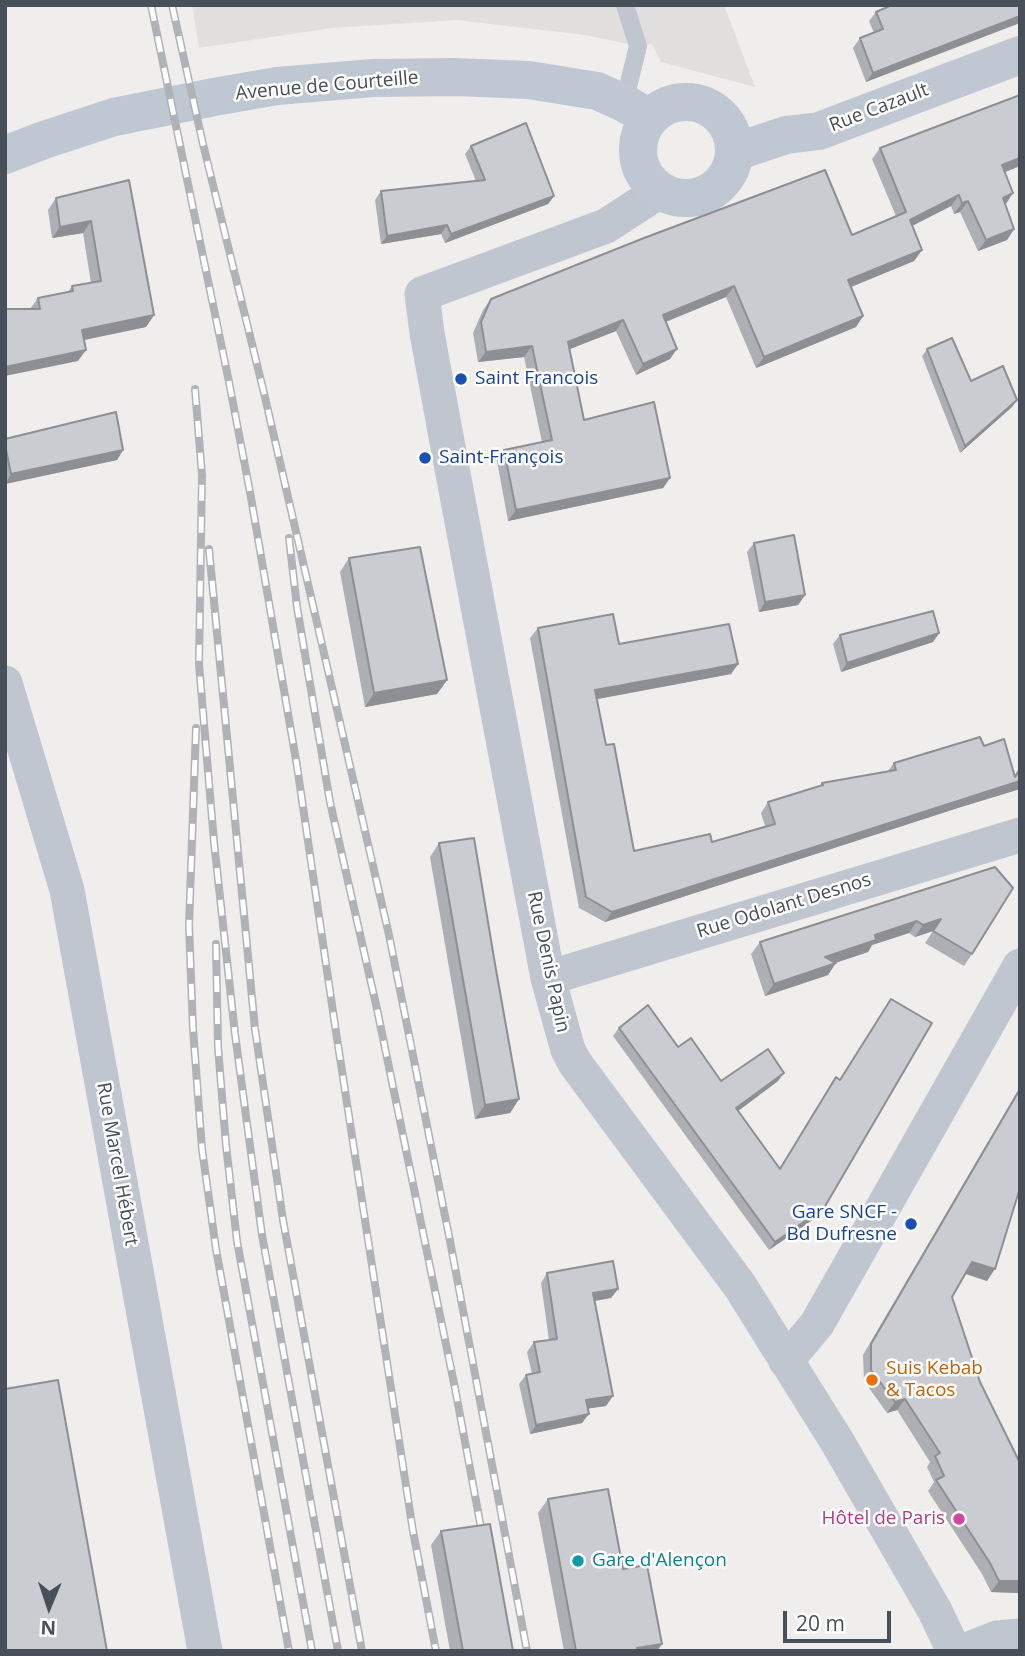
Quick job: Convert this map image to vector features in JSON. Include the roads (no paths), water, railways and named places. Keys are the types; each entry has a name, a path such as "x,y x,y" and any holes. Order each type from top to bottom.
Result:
{"street":[{"name":"Rue Cazault","path":"735,152 786,135 819,131 1020,55"},
{"name":"Avenue de Courteille","path":"5,155 44,139 126,115 277,86 373,78 529,80 597,91 637,110"},
{"path":"675,103 704,105 717,113 727,124 733,137 735,152 732,166 715,190 688,199 660,191 648,180 640,165 637,149 641,132 637,110 661,108 675,103"},
{"name":"Rue Denis Papin","path":"660,191 607,226 422,294 427,333 548,978 568,1050 575,1063 740,1286 845,1455 935,1611 954,1651"},
{"name":"Rue Marcel Hébert","path":"5,683 67,890 205,1651"},
{"name":"Rue Odolant Desnos","path":"548,978 1020,835"},
{"path":"786,1361 817,1324 1020,965"},
{"path":"964,1651 997,1638 1020,1636"}],"lane":[{"path":"625,5 638,46 637,110"}],"railway":[{"path":"151,5 250,492 297,766 413,1531 436,1651"},
{"path":"172,5 389,935 527,1651"},
{"path":"195,389 202,475 199,664 214,842 235,1034 262,1235 338,1651"},
{"path":"289,538 297,607 330,802 377,1009 455,1388 484,1544"},
{"path":"209,549 255,1029 283,1220 362,1651"},
{"path":"196,728 189,925 202,1149 216,1249 289,1651"},
{"path":"216,944 218,1047 237,1241 312,1651"}],"place":[{"name":"Saint Francois","path":"461,379"},
{"name":"Saint-François","path":"425,458"},
{"name":"Gare SNCF - Bd Dufresne","path":"911,1224"},
{"name":"Suis Kebab & Tacos","path":"872,1380"},
{"name":"Hôtel de Paris","path":"959,1519"},
{"name":"Gare d'Alençon","path":"578,1561"}]}
